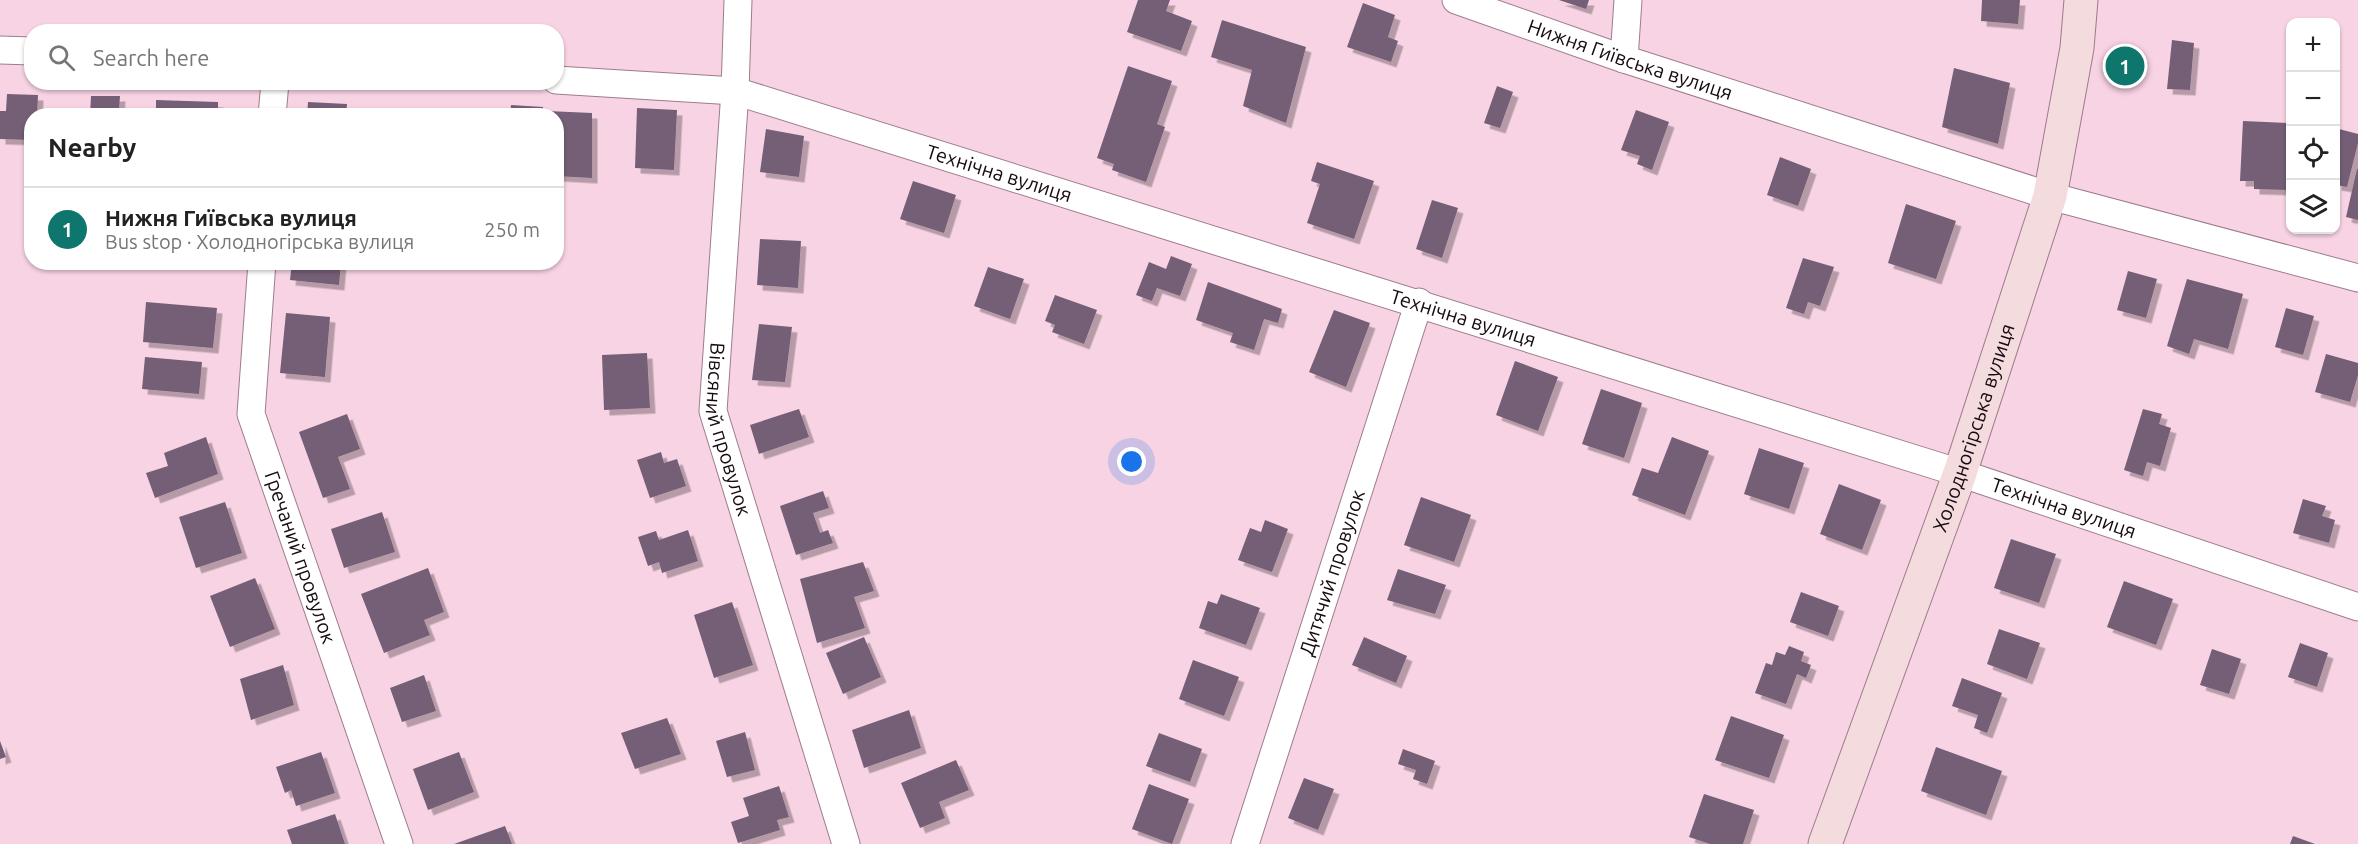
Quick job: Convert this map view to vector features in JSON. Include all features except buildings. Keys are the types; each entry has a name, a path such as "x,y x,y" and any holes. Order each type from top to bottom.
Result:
{"main road":[{"name":"Холодногірська вулиця","path":"1826,844 1960,473 2050,196 2077,48 2081,0"}],"street":[{"name":"Вівсяний провулок","path":"738,0 735,91 713,411 846,844"},
{"name":"Нижня Гиївська вулиця","path":"1456,0 1624,59 2050,196 2358,278"},
{"path":"1624,59 1628,0"},
{"path":"0,50 24,51"},
{"name":"Технічна вулиця","path":"564,80 735,91 1419,302 1960,473 2358,607"},
{"path":"273,108 274,90"},
{"name":"Гречаний провулок","path":"261,270 251,414 399,844"},
{"name":"Дитячий провулок","path":"1245,844 1419,302"}],"place":[{"name":"Нижня Гиївська вулиця","path":"2125,66"}]}
